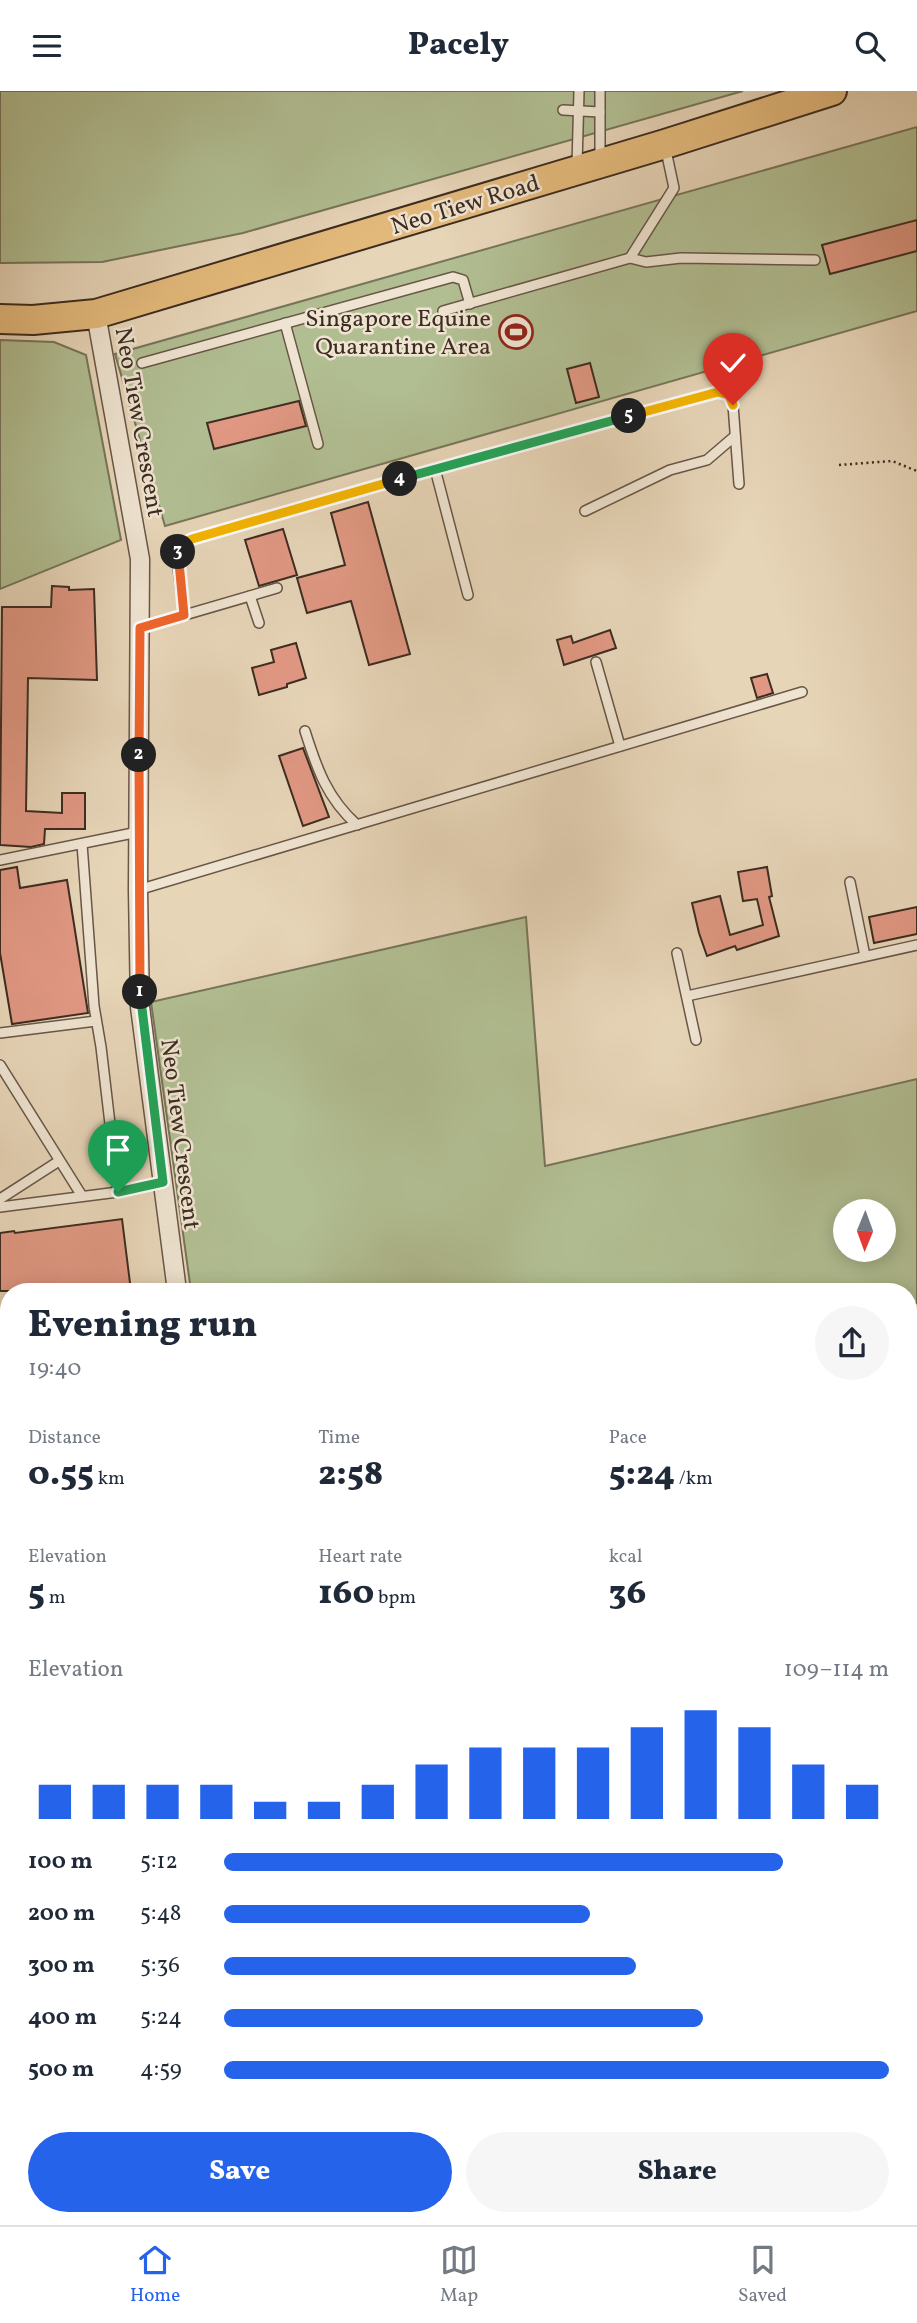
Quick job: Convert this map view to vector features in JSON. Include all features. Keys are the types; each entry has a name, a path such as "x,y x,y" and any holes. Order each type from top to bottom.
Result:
{"main road":[{"name":"Neo Tiew Road","path":"0,319 33,320 96,314 665,144 832,91"}],"street":[{"name":"Neo Tiew Crescent","path":"96,314 140,559 140,1007 176,1283"}],"lane":[{"path":"579,91 578,111 589,167"},
{"path":"589,167 600,112 600,91"},
{"path":"563,110 600,112"},
{"path":"630,258 674,188 665,144"},
{"path":"443,311 630,258 646,262 681,258 815,260"},
{"path":"142,363 453,277 463,280 470,304"},
{"path":"285,323 318,444"},
{"path":"184,615 177,559 178,550 184,543 435,469 718,392 729,395 733,405 739,484"},
{"path":"584,511 670,470 707,460 736,436"},
{"path":"435,469 468,595"},
{"path":"140,628 277,588"},
{"path":"250,596 260,623"},
{"path":"596,662 620,746"},
{"path":"138,890 803,692"},
{"path":"305,731 322,778 333,798 339,808 357,825"},
{"path":"0,860 138,832"},
{"path":"82,844 96,1020 118,1192"},
{"path":"849,882 865,956"},
{"path":"687,996 917,945"},
{"path":"677,953 696,1040"},
{"path":"0,1034 96,1020"},
{"path":"0,1065 82,1196"},
{"path":"0,1199 59,1161"},
{"path":"0,1207 118,1192 163,1182"}],"path":[{"path":"839,465 892,461 917,471"}],"green space":[{"path":"0,91 743,91 243,233 102,262 0,263"},
{"name":"Singapore Equine Quarantine Area","path":"917,127 917,311 165,526 115,354"},
{"path":"0,340 54,342 86,355 121,540 0,589"},
{"path":"526,917 545,1166 917,1079 917,1283 190,1283 151,1002"}],"building":[{"path":"917,220 917,251 830,274 822,245"},
{"path":"590,363 599,397 576,403 567,369"},
{"path":"299,401 306,426 214,449 207,423"},
{"path":"368,502 410,654 369,665 351,601 307,613 297,578 345,565 331,513"},
{"path":"283,529 297,575 259,586 245,540"},
{"path":"52,586 69,587 69,590 94,589 97,680 28,678 26,811 62,813 62,793 85,793 85,829 45,829 44,844 31,847 0,845 2,607 51,607"},
{"path":"610,630 616,648 564,665 557,640 571,636 573,643"},
{"path":"296,643 306,678 259,695 252,668 274,662 271,650"},
{"path":"767,674 773,693 757,698 751,678"},
{"path":"303,748 329,817 303,826 279,756"},
{"path":"17,867 20,888 67,880 88,1013 12,1024 0,953 0,870"},
{"path":"767,867 772,896 769,897 779,936 737,950 735,946 707,956 692,903 720,896 730,935 763,925 757,899 743,901 738,872"},
{"path":"917,907 917,934 874,943 869,917"},
{"path":"122,1219 130,1283 0,1283 0,1233"}],"place":[{"name":"Singapore Equine Quarantine Area","path":"516,332"}],"route":[{"path":"118,1192 163,1182 140,1007 140,628 184,615 178,550 192,539 718,392 729,395 733,405"}]}
